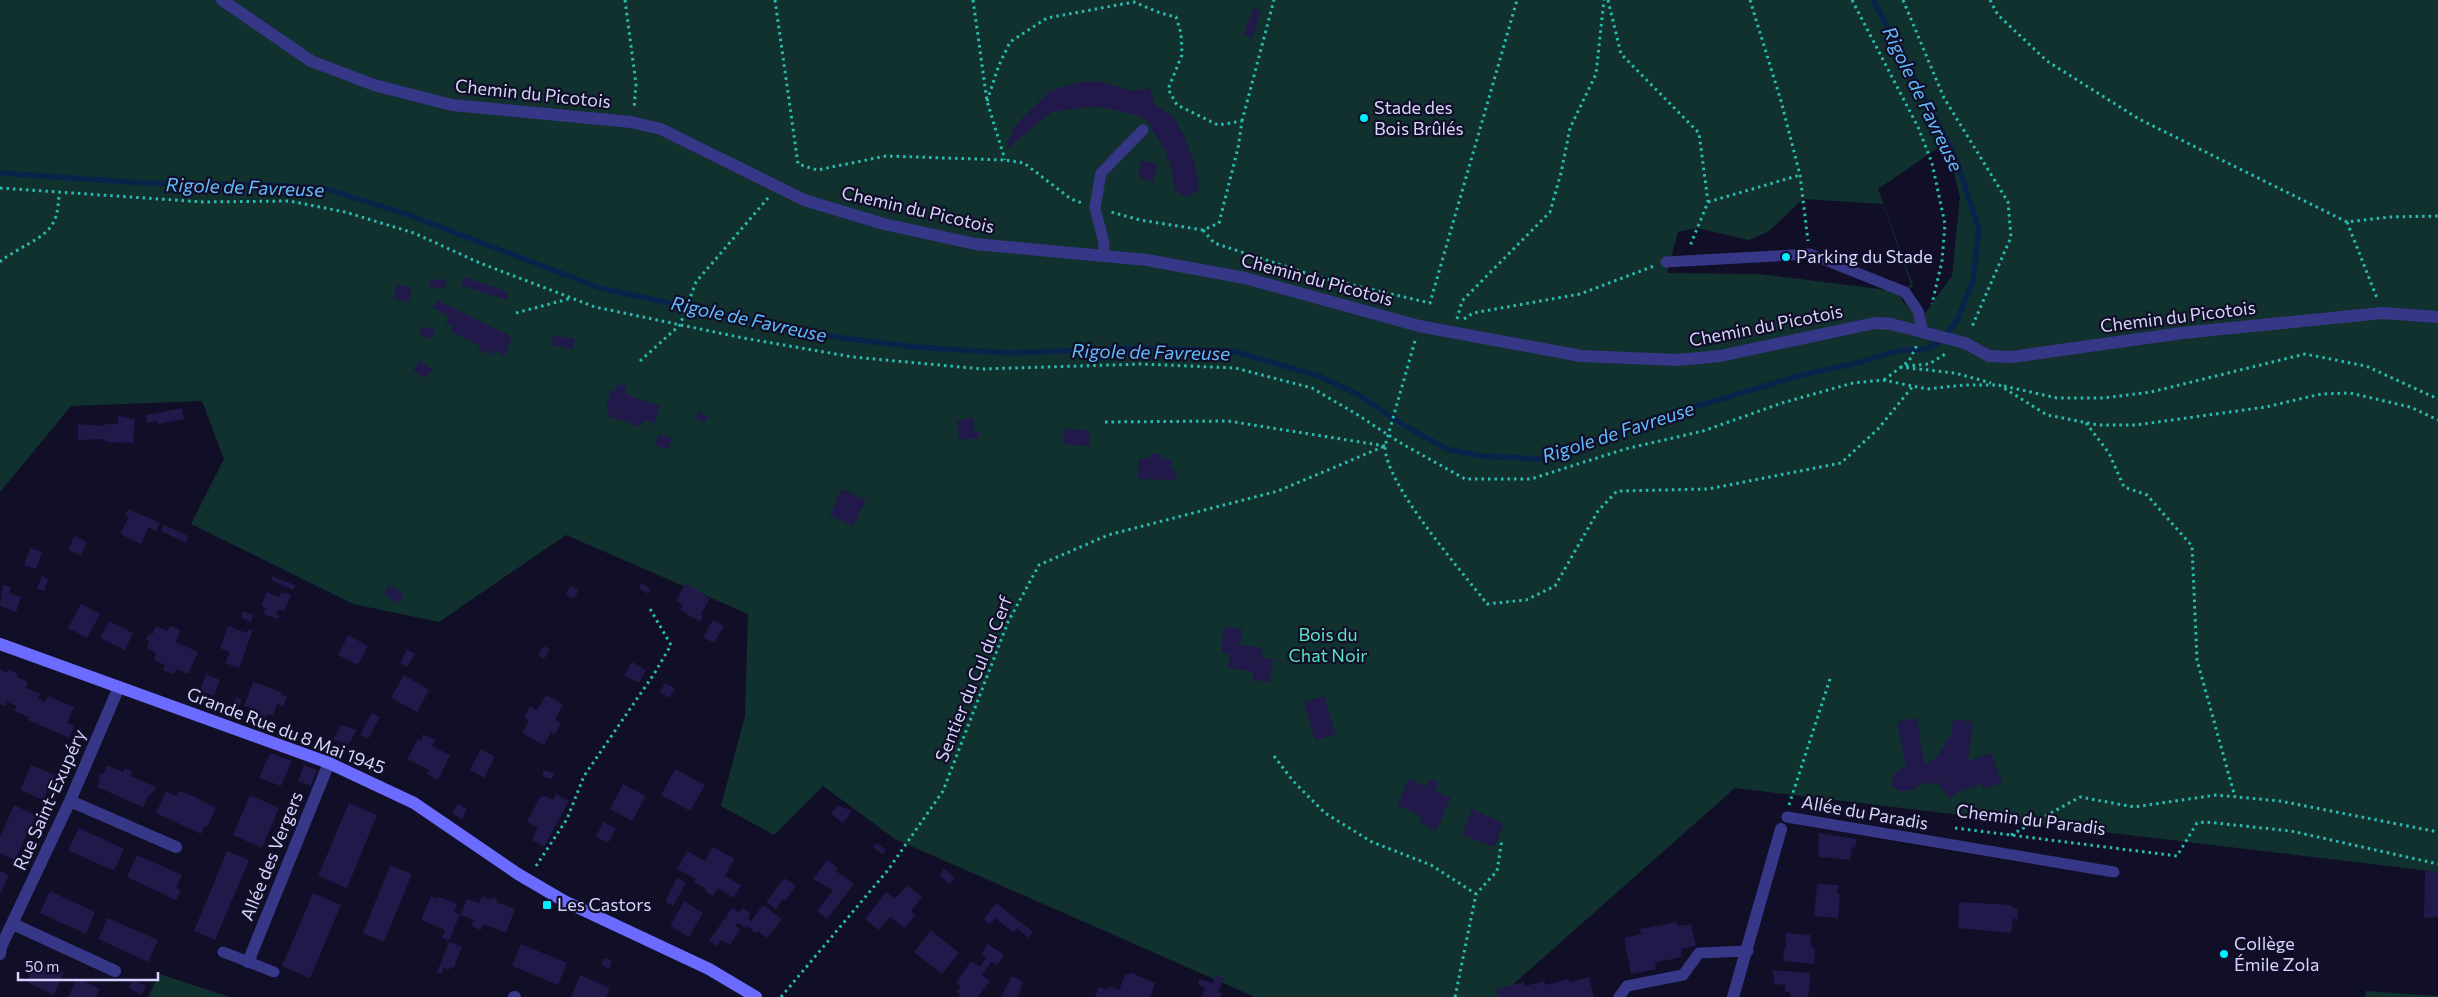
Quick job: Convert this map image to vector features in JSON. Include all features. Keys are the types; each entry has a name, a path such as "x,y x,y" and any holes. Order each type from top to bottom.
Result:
{"main road":[{"name":"Grande Rue du 8 Mai 1945","path":"0,644 329,763 382,786 414,803 527,880 564,901 709,969 756,997"}],"street":[{"name":"Chemin du Picotois","path":"222,0 311,62 374,85 452,105 631,122 661,129 776,188 804,200 884,224 975,244 1147,260 1245,278 1419,326 1454,327 1581,356 1678,360 1720,356 1765,348 1875,323 1891,324 1925,336 1959,342 1989,356 2012,357 2182,333 2382,313 2438,318"},
{"name":"Rue Saint-Exupéry","path":"0,954 1,947 70,801 119,687"},
{"name":"Allée des Vergers","path":"248,962 329,763"},
{"path":"70,801 176,847"},
{"path":"1733,997 1748,951 1781,829"},
{"path":"13,924 115,971"}],"lane":[{"path":"1104,256 1104,243 1095,208 1101,174 1143,130"},
{"path":"1666,262 1810,254 1904,292 1918,311 1925,336"},
{"name":"Allée du Paradis","path":"1787,816 2114,872"},
{"path":"1619,997 1627,986 1684,975 1699,952 1748,951"},
{"path":"223,952 274,972"}],"path":[{"path":"625,0 636,84 631,122"},
{"path":"775,0 798,164 817,170 886,156 1005,160 1024,163 1072,199 1095,208 1140,220 1203,230 1219,223 1238,148 1242,121 1274,0"},
{"path":"974,0 987,101 1005,160"},
{"path":"1203,230 1214,243 1318,277 1430,303 1517,0"},
{"path":"1454,327 1462,301 1550,212 1561,174 1570,128 1596,74 1604,0"},
{"path":"1608,0 1621,54 1699,133 1708,202 1690,246"},
{"path":"1750,0 1781,101 1800,175 1810,254"},
{"path":"1852,0 1926,142 1945,224 1942,261 1925,336 1909,361 1883,380"},
{"path":"1900,367 1929,364 1959,342 2011,238 2008,202 1944,98 1903,0"},
{"path":"1990,0 1998,15 2047,61 2139,119 2347,222 2390,217 2438,216"},
{"path":"987,101 999,65 1010,42 1047,18 1088,12 1134,2 1160,13 1176,17 1181,33 1182,55 1168,90 1177,105 1218,125 1242,121"},
{"path":"1708,202 1800,175"},
{"path":"0,188 203,202 289,201 345,212 414,233 480,263 595,306 680,325 852,357 982,369 1142,364 1235,368 1312,388 1465,479 1531,479 1624,449 1703,431 1782,403 1853,383 1883,380 1928,389 1964,384 1999,385 2047,415 2086,423 2136,425 2266,407 2321,394 2350,393 2410,407 2438,420"},
{"path":"640,361 680,325 682,315 696,282 776,188"},
{"path":"0,262 37,239 56,222 59,214 59,193"},
{"path":"2347,222 2382,313"},
{"path":"1454,327 1473,313 1580,294 1666,262"},
{"path":"516,313 573,298"},
{"path":"1419,326 1385,446 1385,458 1414,510 1487,604 1526,600 1555,586 1598,511 1617,491 1708,489 1841,463 1878,429 1913,386"},
{"path":"1900,367 1954,373 2057,398 2104,398 2151,392 2305,354 2366,366 2438,400"},
{"path":"1105,422 1228,421 1385,446"},
{"path":"2086,423 2109,453 2124,487 2147,496 2192,546 2197,660 2235,797"},
{"name":"Sentier du Cul du Cerf","path":"780,997 888,870 943,791 1008,622 1039,565 1108,535 1278,491 1385,446"},
{"path":"527,880 567,819 584,776 654,674 671,645 649,607"},
{"path":"1781,829 1830,679"},
{"path":"1274,756 1293,781 1325,813 1372,842 1432,865 1476,894"},
{"path":"2011,835 2080,797 2134,807 2216,795 2280,801 2438,832"},
{"name":"Chemin du Paradis","path":"1954,828 2177,856 2197,823 2206,822 2291,831 2438,864"},
{"path":"1455,997 1476,894 1497,871 1502,839"}],"green space":[{"name":"Bois du Chat Noir","path":"0,0 2438,0 2438,872 1735,788 1499,997 1255,997 895,839 823,786 774,835 721,806 745,716 748,614 566,535 439,622 353,604 191,524 224,459 202,401 71,406 0,492","holes":["1941,146 1951,161 1960,197 1952,276 1920,320 1901,299 1913,285 1878,189","1803,199 1883,204 1911,284 1904,292 1759,274 1667,273 1678,232 1697,228 1748,240 1768,232"]},
{"path":"159,974 230,997 148,997"},
{"path":"2366,991 2438,996 2438,997 2365,997"}],"building":[{"path":"1253,8 1261,11 1252,38 1244,34"},
{"path":"1097,81 1132,91 1150,88 1154,104 1173,116 1185,138 1195,164 1199,189 1196,192 1186,197 1175,190 1171,167 1165,151 1147,121 1138,116 1108,108 1089,107 1052,112 1006,149 1014,128 1050,91 1079,82"},
{"path":"1141,160 1157,164 1153,182 1138,177"},
{"path":"464,277 508,292 506,300 461,285"},
{"path":"430,279 446,280 446,288 430,287"},
{"path":"398,284 412,288 408,302 393,298"},
{"path":"437,300 512,337 504,356 494,351 492,355 478,349 480,345 451,332 453,327 446,323 449,316 433,308"},
{"path":"423,326 436,331 432,339 419,334"},
{"path":"553,335 575,339 573,349 552,345"},
{"path":"419,361 432,369 425,378 413,371"},
{"path":"617,384 627,387 625,394 660,406 654,423 644,420 641,427 607,416 609,409 606,407 611,390 615,391"},
{"path":"182,408 184,419 158,424 157,421 147,423 146,415"},
{"path":"699,412 708,416 705,423 695,418"},
{"path":"118,416 135,419 133,443 105,442 105,439 78,440 78,424 105,426 105,424 118,424"},
{"path":"974,418 974,431 979,431 979,438 959,440 957,420"},
{"path":"1064,429 1089,430 1089,446 1064,444"},
{"path":"658,434 672,438 668,449 655,445"},
{"path":"1150,454 1161,454 1161,459 1171,459 1171,470 1177,471 1176,480 1138,479 1139,458 1150,459"},
{"path":"842,489 866,500 853,526 830,515"},
{"path":"128,509 160,523 156,531 149,527 141,544 120,534 129,517 125,515"},
{"path":"164,525 188,536 186,543 161,531"},
{"path":"74,536 87,542 81,556 68,550"},
{"path":"30,548 42,552 36,569 24,565"},
{"path":"42,576 48,579 44,591 37,589"},
{"path":"272,576 295,585 293,590 271,580"},
{"path":"642,583 651,590 648,594 639,588"},
{"path":"686,583 710,599 701,614 703,616 700,622 680,610 683,605 676,600"},
{"path":"3,585 11,587 9,593 21,597 16,612 0,606"},
{"path":"389,585 404,593 399,603 384,595"},
{"path":"570,586 579,590 574,599 566,595"},
{"path":"267,592 279,597 280,593 283,594 284,592 291,595 284,611 278,609 276,614 280,616 278,619 263,614 266,608 261,606"},
{"path":"81,604 100,614 87,638 68,628"},
{"path":"243,611 253,615 251,622 241,618"},
{"path":"713,620 724,626 714,643 703,637"},
{"path":"109,621 133,633 125,650 100,638"},
{"path":"156,626 167,631 171,626 180,630 176,642 198,652 188,674 176,669 174,674 163,670 165,665 154,660 156,653 147,648 149,641 146,640 149,634 152,635"},
{"path":"228,626 247,633 249,629 253,630 239,668 225,663 230,652 220,648"},
{"path":"1224,627 1242,629 1240,645 1262,648 1261,658 1273,659 1270,682 1252,680 1254,672 1228,668 1230,654 1221,653"},
{"path":"348,635 368,646 358,665 338,655"},
{"path":"544,646 550,649 544,659 538,655"},
{"path":"407,650 415,654 407,667 400,663"},
{"path":"632,662 646,670 639,683 624,676"},
{"path":"0,669 7,673 8,669 18,674 17,677 28,682 26,688 40,694 38,698 45,702 48,696 74,707 67,723 74,726 69,738 28,720 29,717 14,711 17,706 7,702 5,706 0,704"},
{"path":"206,674 220,680 214,696 200,691"},
{"path":"404,675 429,690 417,712 391,698"},
{"path":"253,682 281,692 280,694 287,697 283,706 277,704 273,716 267,714 266,717 259,714 260,711 244,706"},
{"path":"665,683 675,688 670,698 660,692"},
{"path":"546,695 563,704 555,720 561,723 555,734 551,732 544,745 522,733 529,720 524,718 530,706 537,710"},
{"path":"1324,696 1336,734 1315,740 1304,702"},
{"path":"236,697 242,700 235,714 229,711"},
{"path":"372,713 380,717 368,739 360,735"},
{"path":"1917,718 1924,764 1936,758 1952,732 1953,719 1973,722 1968,761 1991,753 2002,783 1983,789 1981,784 1957,793 1950,799 1937,782 1927,785 1922,782 1915,789 1908,791 1899,791 1891,785 1895,773 1906,766 1897,722"},
{"path":"341,725 357,730 349,744 333,740"},
{"path":"423,734 435,740 432,746 450,755 438,780 427,774 429,770 407,759 418,739 421,740"},
{"path":"481,749 495,757 484,778 470,770"},
{"path":"270,753 292,761 281,786 259,778"},
{"path":"31,765 55,775 43,800 20,790"},
{"path":"107,765 123,772 125,768 132,772 130,776 156,787 152,794 150,793 143,807 97,787 101,780 98,779 100,773 103,774"},
{"path":"304,765 317,770 311,786 298,781"},
{"path":"675,769 705,785 690,811 661,795"},
{"path":"543,770 554,773 552,779 543,777"},
{"path":"1409,779 1426,787 1430,779 1439,783 1435,791 1451,798 1436,831 1420,822 1421,816 1397,805"},
{"path":"623,784 646,796 632,821 610,809"},
{"path":"166,791 176,796 179,791 191,795 216,808 207,827 204,826 201,834 156,813"},
{"path":"556,794 569,801 544,847 532,840 538,828 527,822 540,797 544,796 553,800"},
{"path":"250,795 279,808 262,848 233,835"},
{"path":"349,803 377,815 347,888 318,876"},
{"path":"458,804 467,809 462,819 452,813"},
{"path":"14,805 36,815 15,860 0,853 0,837"},
{"path":"838,805 852,811 843,823 831,814"},
{"path":"1472,809 1504,824 1494,847 1462,835"},
{"path":"603,822 616,828 608,843 596,837"},
{"path":"79,828 124,849 114,871 68,850"},
{"path":"1819,833 1857,839 1855,848 1852,847 1850,860 1820,857 1818,854"},
{"path":"877,843 886,850 882,854 873,847"},
{"path":"713,847 735,859 725,876 741,885 734,898 718,888 713,896 694,882 696,879 677,869 687,851 705,861"},
{"path":"227,851 249,860 215,940 194,931"},
{"path":"137,855 182,875 176,888 181,890 176,900 127,877"},
{"path":"827,860 838,868 836,871 854,884 827,919 817,911 833,890 813,879"},
{"path":"390,865 412,874 384,942 363,933"},
{"path":"944,869 955,878 950,884 939,875"},
{"path":"2425,870 2438,872 2438,917 2424,918"},
{"path":"0,871 9,875 0,894"},
{"path":"677,878 686,883 673,906 665,902"},
{"path":"784,878 796,886 785,901 783,899 776,909 766,902"},
{"path":"1817,884 1838,885 1837,894 1840,894 1838,918 1814,916"},
{"path":"907,885 922,897 911,911 915,915 905,928 890,917 879,930 865,919 886,892 895,899"},
{"path":"50,891 95,912 86,934 40,913"},
{"path":"313,893 341,905 310,978 282,966"},
{"path":"431,896 457,904 454,912 460,914 449,941 442,938 445,930 421,920"},
{"path":"482,896 491,900 492,897 497,899 496,902 515,909 506,933 483,924 481,930 471,926 474,920 460,915 467,899 479,903"},
{"path":"684,901 703,913 689,937 670,926"},
{"path":"1959,902 2012,905 2013,908 2018,909 2018,919 2013,919 2011,933 1958,928"},
{"path":"996,903 1033,932 1029,938 1017,928 1014,933 995,918 990,924 984,919"},
{"path":"763,905 782,919 767,938 758,931 756,933 747,926 746,928 737,923 735,926 740,929 730,945 721,940 717,946 709,941 732,908 739,913 742,908 751,914 748,919 751,921"},
{"path":"108,918 158,940 148,962 98,939"},
{"path":"1676,922 1678,926 1691,924 1696,946 1681,949 1681,957 1655,963 1656,969 1631,974 1624,938 1641,934 1640,929"},
{"path":"931,930 959,953 942,974 914,952"},
{"path":"1785,933 1811,935 1810,944 1815,950 1814,964 1783,961 1784,949 1786,949"},
{"path":"449,942 462,947 454,968 450,967 449,970 443,968 441,974 437,972"},
{"path":"521,944 567,963 558,985 512,966"},
{"path":"988,944 1004,955 997,965 991,962 982,975 990,981 978,997 958,997 960,994 957,992 961,986 956,983 971,961 980,967 986,958 981,954"},
{"path":"604,958 612,961 609,969 601,965"},
{"path":"37,960 64,972 54,995 27,982"},
{"path":"1773,970 1811,973 1808,997 1790,997 1790,992 1785,992 1785,985 1774,984"},
{"path":"1132,973 1155,983 1150,997 1095,997 1099,987 1107,990 1108,986 1119,990 1125,975"},
{"path":"580,975 610,988 606,997 571,997"},
{"path":"1216,975 1224,978 1218,992 1222,993 1220,997 1202,997 1205,988 1198,984 1199,979 1212,983"},
{"path":"1012,976 1023,982 1021,990 1017,997 1001,997"},
{"path":"1589,977 1594,997 1498,997 1496,989 1524,982 1525,986 1544,981 1546,985 1568,979 1570,982"},
{"path":"77,978 100,989 96,997 68,997"},
{"path":"133,980 146,986 142,995 129,988"}],"waterway":[{"name":"Rigole de Favreuse","path":"0,173 146,183 271,185 327,189 409,215 600,288 812,334 915,347 1011,353 1139,348 1233,351 1319,376 1359,395 1405,426 1447,449 1480,456 1539,459 1684,410 1802,375 1861,362 1896,351 1926,349 1941,341 1957,320 1973,281 1979,229 1955,156 1873,0"}],"place":[{"name":"Stade des Bois Brûlés","path":"1364,118"},
{"name":"Parking du Stade","path":"1786,257"},
{"name":"Les Castors","path":"547,905"},
{"name":"Collège Émile Zola","path":"2224,954"}]}
